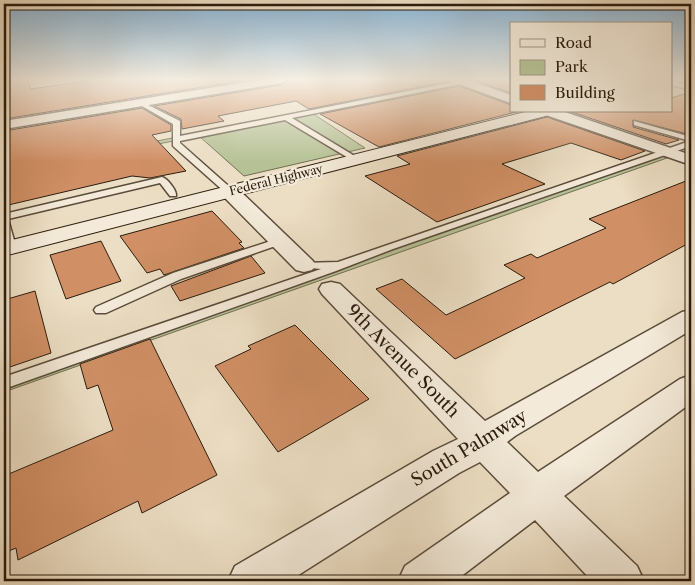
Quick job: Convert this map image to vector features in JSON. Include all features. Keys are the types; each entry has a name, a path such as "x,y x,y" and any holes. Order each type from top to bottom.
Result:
{"main road":[{"name":"Federal Highway","path":"7,248 544,112"}],"street":[{"path":"4,125 113,107"},
{"path":"551,112 691,160"},
{"path":"230,192 304,265"},
{"name":"9th Avenue South","path":"335,278 483,443 622,581"},
{"name":"South Palmway","path":"250,581 446,462 483,443 502,426 691,318"},
{"path":"420,581 548,486 691,386"}],"lane":[{"path":"148,107 178,123 176,144 230,192"},
{"path":"177,138 337,107"},
{"path":"287,118 355,160"},
{"path":"637,123 691,141"},
{"path":"4,383 335,278 389,247 585,178 667,152 691,141"},
{"path":"4,217 162,180 173,194"},
{"path":"4,221 7,248"},
{"path":"101,310 176,276 280,241"},
{"path":"304,265 335,278"}],"green space":[{"path":"329,107 342,107 312,113 365,148 244,176 199,136 4,174 4,171"},
{"path":"653,153 667,158 4,392 4,378"}],"building":[{"path":"4,107 77,107 4,119"},
{"path":"157,107 263,107 218,116 224,121 182,129 181,119"},
{"path":"353,107 510,107 510,112 516,112 379,147 320,114"},
{"path":"672,107 691,107 691,135 633,120 633,127 679,140 666,144 572,112 672,112"},
{"path":"142,108 171,125 171,131 152,135 186,171 150,178 132,176 4,206 4,131"},
{"path":"547,117 645,151 621,160 571,143 502,164 545,184 437,222 365,176 410,164 397,156"},
{"path":"691,179 691,242 613,284 610,282 455,359 376,289 402,279 446,315 525,278 504,265 531,254 537,258 606,228 589,219"},
{"path":"212,211 242,242 239,243 244,248 164,275 160,269 147,273 120,236"},
{"path":"101,241 121,281 66,299 50,255"},
{"path":"251,256 265,273 180,301 171,286"},
{"path":"35,291 51,353 4,369 4,300"},
{"path":"295,325 369,399 278,452 215,366 251,349 248,346"},
{"path":"150,339 217,475 142,513 138,501 18,560 16,548 4,553 4,476 113,430 98,385 87,389 80,364"}]}
